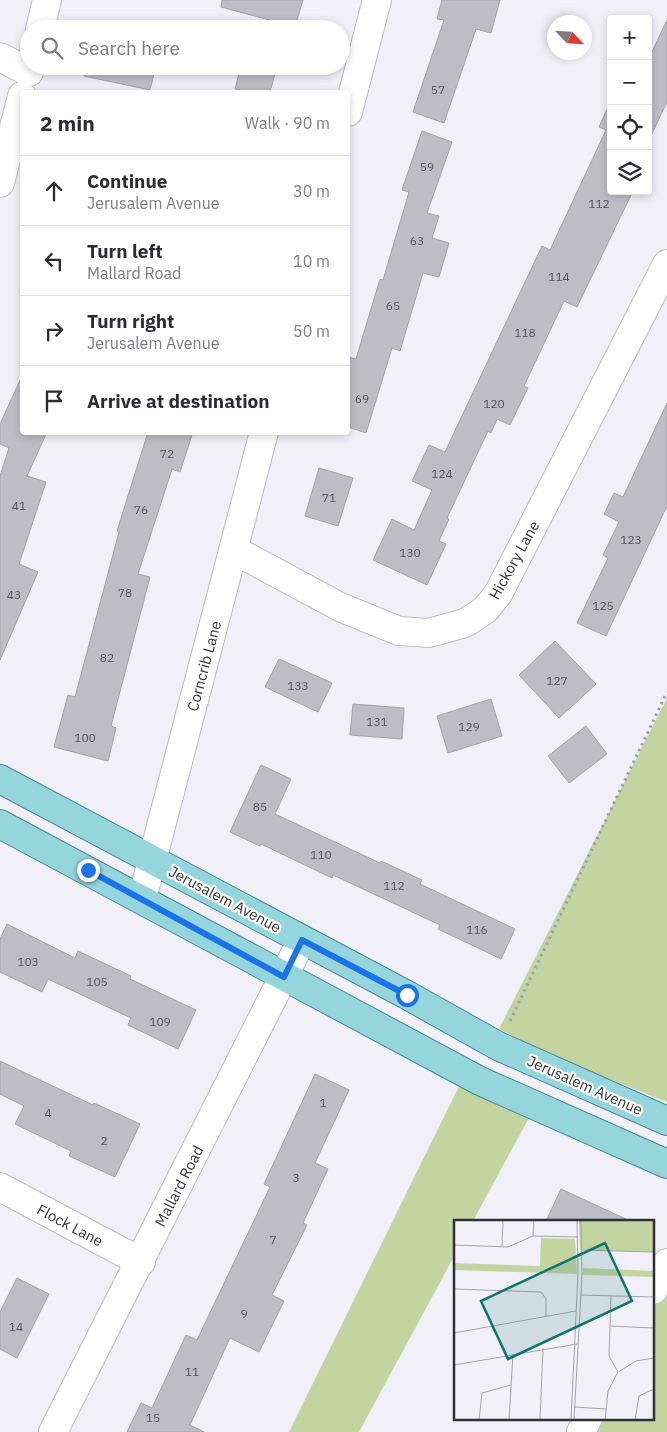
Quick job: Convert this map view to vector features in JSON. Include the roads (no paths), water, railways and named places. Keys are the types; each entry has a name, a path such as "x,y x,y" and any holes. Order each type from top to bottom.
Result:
{"main road":[{"name":"Jerusalem Avenue","path":"0,779 407,995 498,1046 667,1121"},
{"path":"0,824 480,1081 667,1164"}],"street":[{"path":"42,20 47,0"},
{"path":"350,104 377,0"},
{"path":"0,57 26,82"},
{"path":"0,183 20,105"},
{"name":"Hickory Lane","path":"234,550 340,607 399,631 429,633 464,623 485,610 498,594 667,264"},
{"name":"Corncrib Lane","path":"142,899 263,435"},
{"name":"Mallard Road","path":"53,1432 302,940"},
{"name":"Flock Lane","path":"0,1188 140,1262"},
{"path":"654,1288 667,1263"}]}
